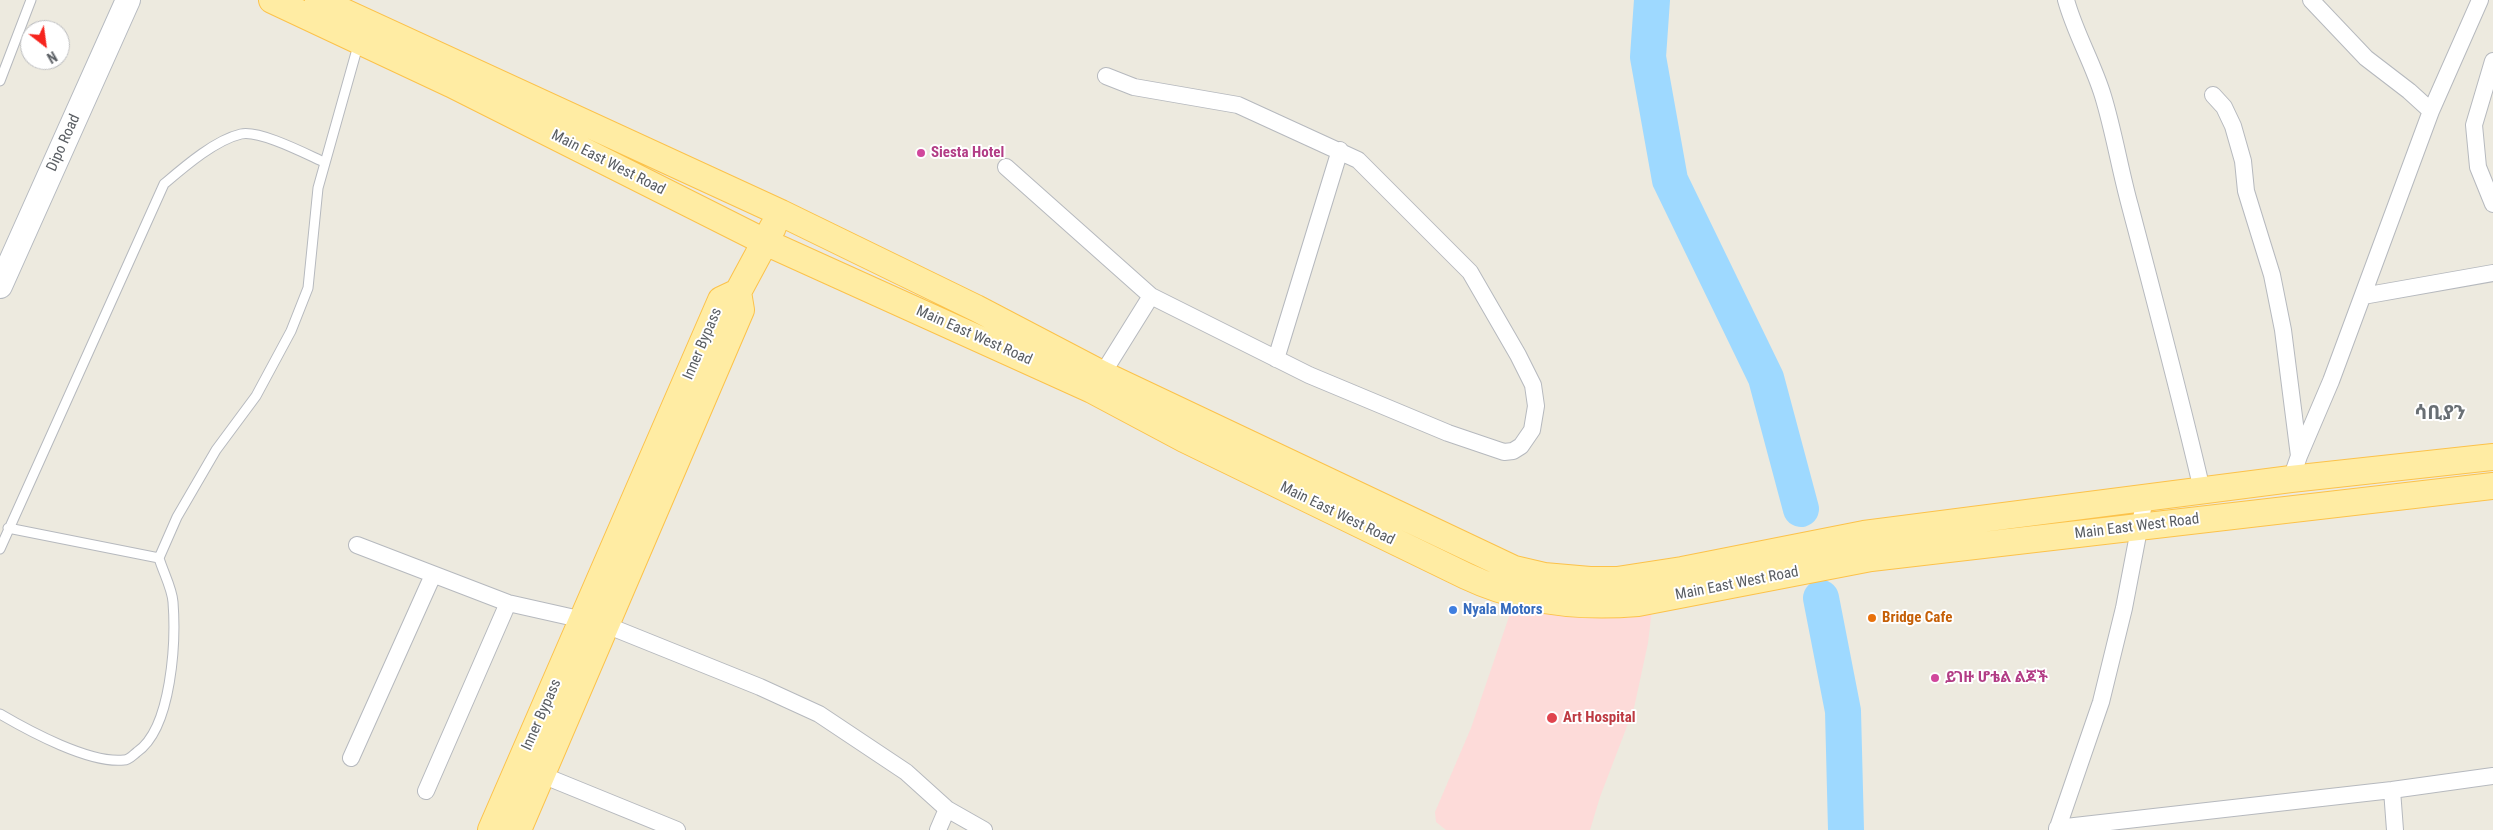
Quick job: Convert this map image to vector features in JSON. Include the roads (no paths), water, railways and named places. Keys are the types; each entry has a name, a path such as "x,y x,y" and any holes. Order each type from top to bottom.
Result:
{"main road":[{"name":"Dipo Road","path":"0,286 128,0"},
{"name":"Main East West Road","path":"272,0 364,32 781,213 976,308 1097,382 1190,428 1466,576 1490,588 1544,600 1602,606 1638,603 1684,582 1864,534 2202,490 2295,467 2493,457"},
{"name":"Main East West Road","path":"318,0 364,32 451,84 765,242 963,332 1097,382"},
{"path":"765,242 781,213"},
{"name":"Inner Bypass","path":"518,830 542,776 594,622 721,300 738,292 765,242"},
{"path":"963,332 976,308"},
{"name":"Main East West Road","path":"1190,428 1514,569 1544,576 1581,580 1684,582 2139,526 2386,500 2493,486"},
{"path":"1973,520 1977,547"},
{"path":"1466,576 1477,552"},
{"name":"Inner Bypass","path":"491,830 594,622"}],"street":[{"path":"2066,0 2070,15 2103,95 2129,204 2178,386 2202,490"},
{"path":"2311,0 2366,58 2409,91 2431,111"},
{"path":"2295,467 2332,381 2431,111 2480,0"},
{"path":"2493,61 2487,94 2474,125 2478,167 2493,204"},
{"path":"1006,167 1151,296 1276,359 1448,434 1504,452 1513,451 1521,446 1532,430 1536,406 1533,385 1518,355 1470,272 1358,160 1340,150 1238,105 1134,87 1106,76"},
{"path":"2213,95 2224,107 2233,126 2243,161 2246,192 2272,275 2283,330 2295,467"},
{"path":"1276,359 1340,150"},
{"path":"2362,296 2493,273"},
{"path":"1097,382 1151,296"},
{"path":"2145,498 2124,608 2101,702 2057,829 2392,790 2493,776"},
{"path":"357,545 508,603 594,622 760,687 819,714 906,772 947,809 984,830"},
{"path":"351,758 433,575"},
{"path":"426,791 508,603"},
{"path":"542,776 677,830"},
{"path":"2392,790 2395,830"},
{"path":"938,830 947,809"}],"lane":[{"path":"0,81 31,0"},
{"path":"0,714 26,730 102,758 126,760 143,748 159,725 171,677 173,600 158,558 182,509 216,450 256,396 291,331 308,288 318,188 324,162 364,32"},
{"path":"0,549 164,184 188,164 218,144 242,134 257,135 324,162"},
{"path":"8,528 158,558"}],"waterway":[{"path":"1652,0 1648,57 1670,180 1766,378 1801,509"},
{"path":"1821,598 1843,711 1846,830"}],"place":[{"name":"Siesta Hotel","path":"921,153"},
{"name":"Nyala Motors","path":"1453,610"},
{"name":"Bridge Cafe","path":"1872,618"},
{"name":"ይገዙ ሆቴል ልጆች","path":"1935,678"},
{"name":"Art Hospital","path":"1552,718"}],"district":[{"name":"ሳቢያን","path":"2440,414"}]}
